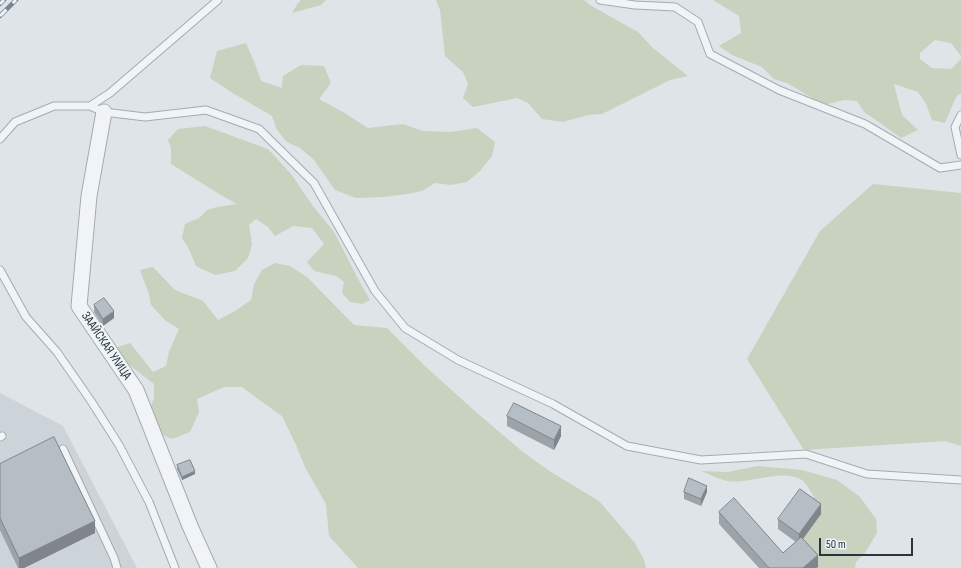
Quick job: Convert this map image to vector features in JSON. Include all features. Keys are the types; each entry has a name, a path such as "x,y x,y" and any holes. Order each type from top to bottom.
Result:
{"street":[{"name":"ЗААЙСКАЯ УЛИЦА","path":"104,112 89,196 79,306 136,390 190,526 209,568"}],"lane":[{"path":"90,106 110,93 218,0"},
{"path":"600,0 635,5 675,7 698,22 710,54 779,90 865,124 940,168 961,165"},
{"path":"0,139 15,122 54,106 90,106 104,112 145,117 206,110 259,129 314,183 375,291 406,328 458,360 553,404 627,446 701,460 806,454 867,474 961,480"},
{"path":"961,115 955,127 961,155"},
{"path":"0,270 26,317 57,352 119,444 149,502 175,568"},
{"path":"63,449 114,558 117,568"}],"shaded area":[{"path":"0,393 63,426 137,568 0,568"}],"green space":[{"path":"301,0 326,0 321,5 292,13"},
{"path":"436,0 584,0 590,5 638,32 653,48 688,76 670,80 602,114 588,115 563,122 542,119 528,103 517,98 473,107 463,98 468,84 463,72 445,56 440,10"},
{"path":"713,0 961,0 961,56 951,43 935,40 920,53 920,59 932,68 951,69 961,59 961,93 956,97 945,123 932,120 926,104 918,92 894,84 902,115 918,130 901,138 864,112 857,101 844,100 824,105 787,83 774,79 762,67 732,55 719,46 741,33 739,16"},
{"path":"246,43 261,81 282,88 283,76 301,65 324,66 331,83 319,99 368,128 403,124 423,131 450,132 477,128 495,142 492,156 480,171 467,182 451,185 435,183 422,191 384,197 356,198 335,190 314,160 300,148 287,142 277,130 272,116 210,78 217,51"},
{"path":"205,126 268,149 291,174 313,206 334,232 370,300 362,304 350,302 342,293 344,282 336,276 314,271 307,262 324,244 312,228 293,226 275,236 268,227 256,219 249,225 252,244 248,258 235,271 215,275 196,266 189,249 182,238 185,224 199,218 207,210 237,204 171,164 171,148 168,140 178,129"},
{"path":"873,184 961,193 961,446 945,441 804,450 747,359 820,231"},
{"path":"275,263 290,266 308,278 354,325 387,328 425,366 523,452 551,472 599,501 635,543 644,560 646,568 358,568 329,536 326,504 305,467 282,416 242,387 224,387 197,399 199,412 190,432 172,439 148,428 149,411 154,398 154,384 110,350 130,343 153,372 166,366 169,352 179,329 166,321 151,305 149,294 140,270 153,267 175,290 203,301 218,320 251,300 254,284 262,270"},
{"path":"757,466 802,470 837,480 860,497 876,519 877,533 865,553 856,562 855,568 800,568 805,509 814,497 803,481 795,477 777,476 736,482 717,478 701,471 728,472"}],"building":[{"path":"104,298 114,311 103,319 94,305"},
{"path":"514,403 561,426 554,440 507,416"},
{"path":"54,437 95,521 19,558 0,518 0,464"},
{"path":"190,460 195,471 182,477 177,465"},
{"path":"689,478 707,486 701,499 684,492"},
{"path":"800,489 821,504 799,534 778,519"},
{"path":"734,498 783,553 801,537 818,555 803,568 769,568 719,512"}],"railway":[{"path":"0,4 4,0"},
{"path":"0,16 16,0"}]}
